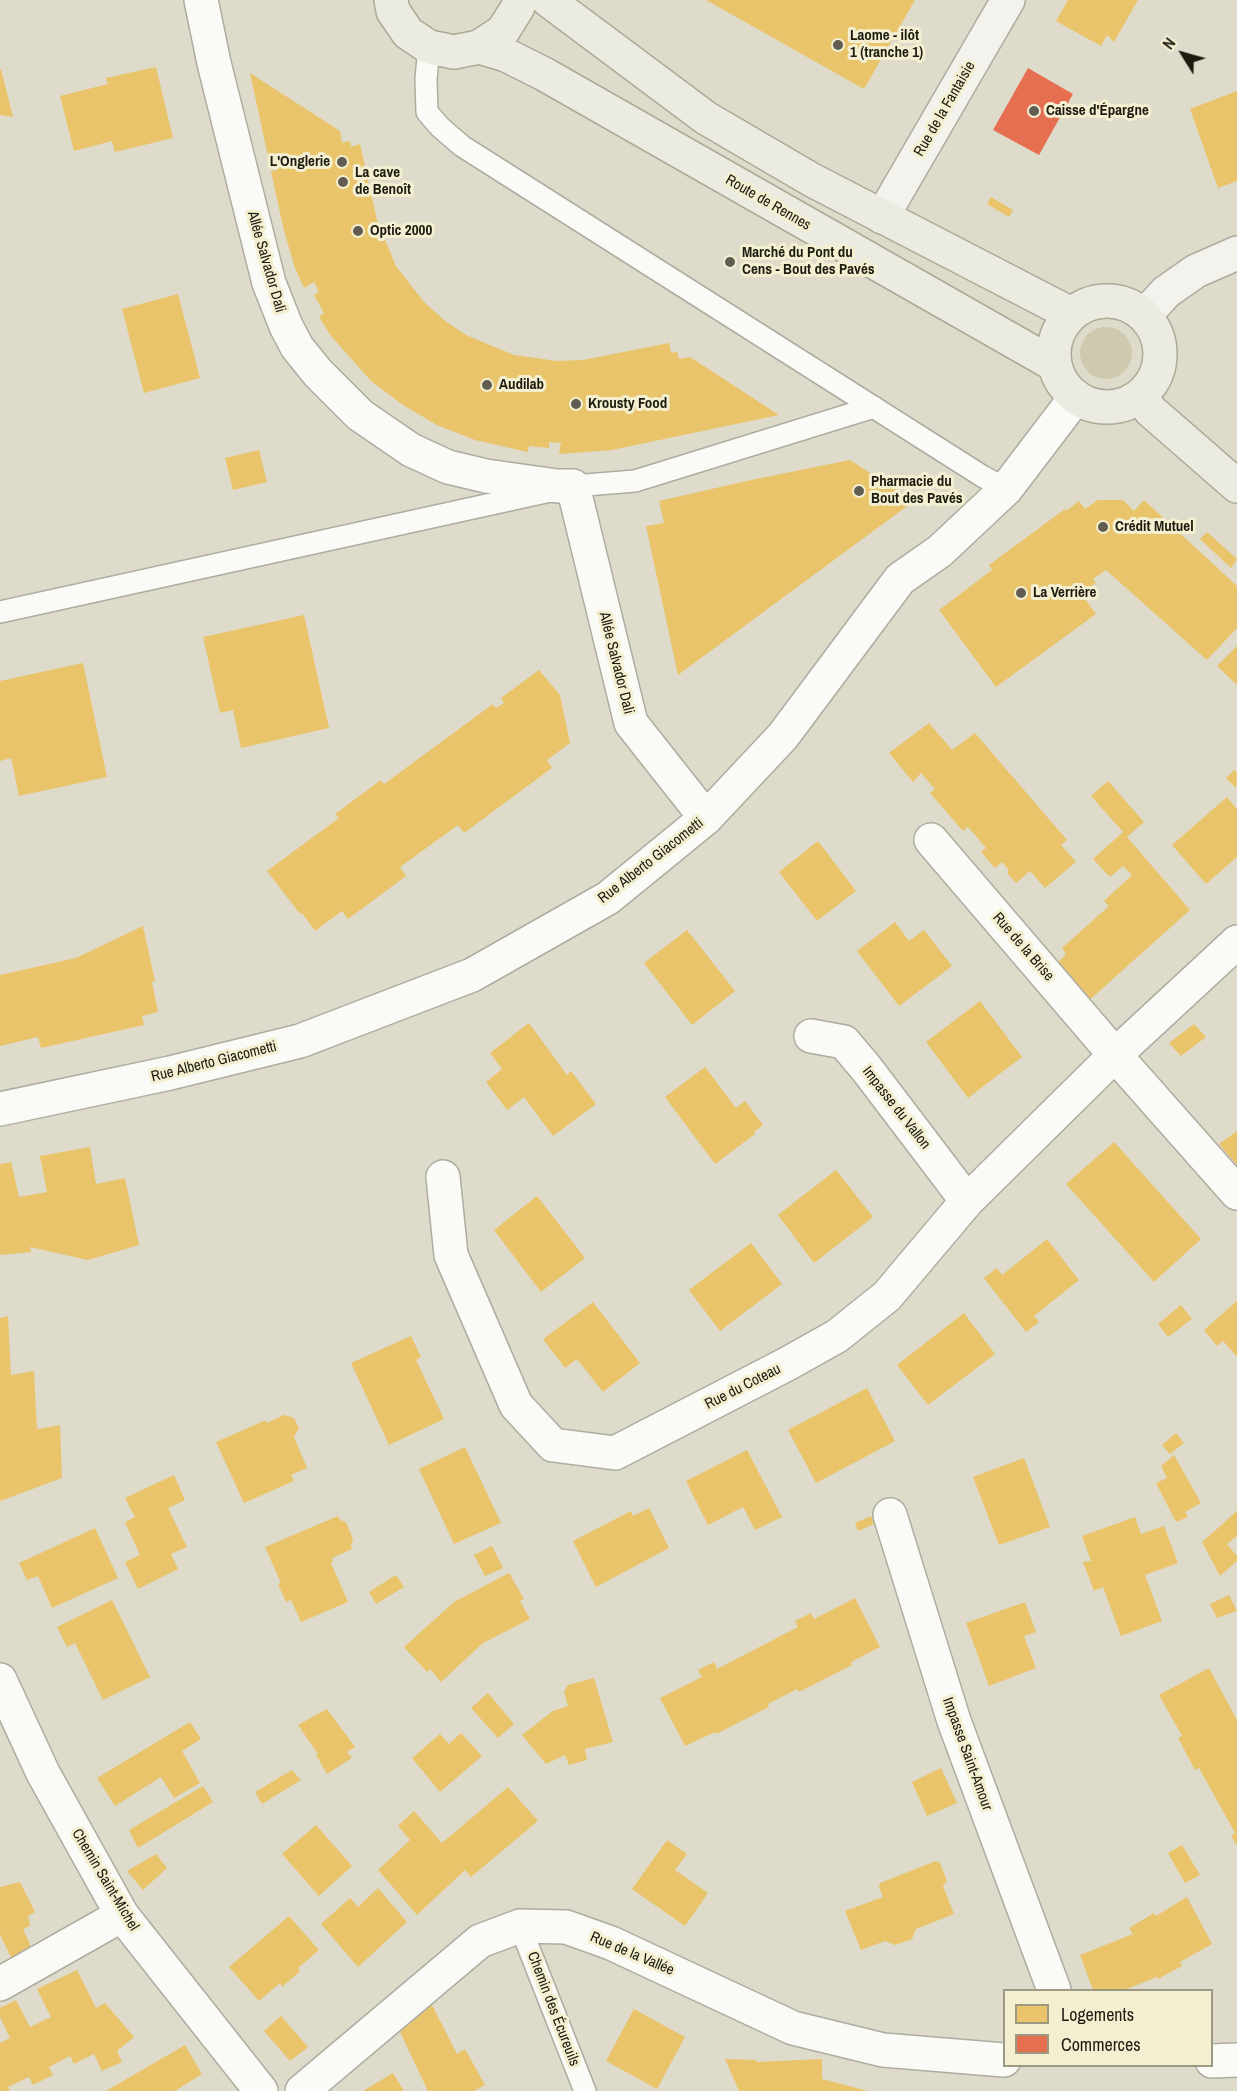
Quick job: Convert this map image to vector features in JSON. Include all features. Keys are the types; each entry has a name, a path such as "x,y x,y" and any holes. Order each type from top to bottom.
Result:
{"main road":[{"path":"391,0 393,11 408,33 429,47 454,52 479,47 503,31 518,7 519,0"},
{"path":"548,0 706,118 812,180 1071,314"},
{"name":"Route de Rennes","path":"479,47 506,55 544,74 1055,366"},
{"path":"1108,300 1128,304 1145,315 1157,334 1161,357 1154,379 1139,397 1122,406 1101,407 1076,397 1065,386 1055,366 1056,337 1071,314 1088,304 1108,300"},
{"path":"1139,397 1237,486"}],"street":[{"name":"Allée Salvador Dali","path":"201,0 214,63 269,284 286,326 306,358 337,394 360,416 420,455 448,467 486,476 534,484 573,486 631,723 706,818"},
{"name":"Rue de la Fantaisie","path":"882,217 1008,0"},
{"path":"1145,315 1166,292 1188,276 1237,253"},
{"name":"Rue Alberto Giacometti","path":"0,1109 170,1073 300,1041 472,975 608,898 706,818 783,736 900,579 940,551 1006,489 1076,397"},
{"name":"Rue de la Brise","path":"931,840 1114,1055 1237,1193"},
{"path":"1114,1055 1237,942"},
{"name":"Impasse du Vallon","path":"811,1036 844,1042 968,1201"},
{"name":"Rue du Coteau","path":"443,1177 451,1255 516,1405 553,1445 615,1454 837,1336 887,1296 968,1201 1114,1055"},
{"name":"Impasse Saint-Amour","path":"890,1515 954,1721 1054,1989"},
{"name":"Chemin Saint-Michel","path":"0,1680 43,1773 122,1916 261,2091"},
{"path":"0,1984 122,1916"},
{"name":"Rue de la Vallée","path":"302,2091 480,1941 520,1926 566,1927 611,1943 794,2028 883,2050 1003,2060"},
{"path":"1213,2061 1237,2060"}],"lane":[{"path":"429,47 426,79 427,112 462,146 982,477 1006,489"},
{"name":"Allée Salvador Dali","path":"0,612 573,486 635,481 874,408"},
{"name":"Chemin des Écureuils","path":"520,1926 585,2091"}],"shaded area":[{"path":"1106,327 1120,331 1128,339 1132,353 1128,367 1120,375 1106,379 1092,375 1084,367 1080,353 1084,339 1092,331"}],"building: Logements":[{"name":"Laome - ilôt 1 (tranche 1)","path":"706,0 915,0 864,89"},
{"path":"1068,0 1138,0 1114,42 1107,35 1101,46 1056,21"},
{"path":"156,67 173,138 115,152 112,141 74,151 60,96 108,84 106,78"},
{"path":"1,69 13,117 0,115"},
{"path":"250,73 340,131 342,143 350,141 351,147 360,144 377,220 396,266 424,302 466,335 514,355 557,361 583,360 669,343 671,353 677,352 679,359 690,357 779,415 612,450 559,454 561,443 549,442 549,448 529,446 528,452 475,440 437,425 403,405 371,381 331,336 319,317 324,313 314,295 319,292 314,282 304,288 295,268 284,231 271,171 278,170 276,160 269,161"},
{"path":"1237,91 1237,181 1218,188 1190,109"},
{"path":"991,197 1013,210 1009,217 987,204"},
{"path":"178,294 200,378 144,393 122,309"},
{"path":"259,450 267,482 233,490 225,458"},
{"path":"850,460 914,501 678,675 646,526 664,523 659,501"},
{"name":"La Verrière","path":"1098,500 1123,500 1134,511 1144,500 1237,586 1237,628 1207,660 1106,570 1093,579 1096,583 1081,593 1096,614 996,687 939,610 992,570 989,565 1065,509 1066,511 1079,501 1085,509"},
{"path":"1207,532 1237,559 1231,568 1200,539"},
{"path":"304,615 329,728 241,748 233,710 220,713 203,637"},
{"path":"1237,646 1237,685 1217,666"},
{"path":"83,663 107,777 19,796 11,758 0,761 0,681"},
{"path":"539,670 560,695 570,743 547,760 552,768 464,833 458,825 400,867 406,876 348,919 342,911 315,931 267,871 339,818 335,814 381,780 384,784 493,704 496,708 504,703 501,698"},
{"path":"929,723 952,750 975,733 1067,840 1061,845 1076,862 1045,888 1030,871 1016,883 1007,873 1009,870 1002,862 995,868 981,852 986,848 968,827 963,831 930,793 935,789 921,773 913,782 889,753"},
{"path":"1234,770 1237,773 1236,788 1226,778"},
{"path":"1108,781 1144,822 1127,837 1190,910 1085,1004 1057,963 1066,954 1062,948 1109,906 1104,901 1132,875 1123,866 1110,877 1093,859 1123,832 1091,796"},
{"path":"1227,797 1237,809 1237,857 1206,884 1172,845"},
{"path":"818,841 856,891 817,921 779,872"},
{"path":"895,922 909,941 924,930 952,966 899,1006 857,951"},
{"path":"143,926 155,981 152,982 158,1012 142,1016 144,1025 41,1048 38,1037 0,1046 0,975 76,958"},
{"path":"687,930 735,991 692,1025 644,963"},
{"path":"980,1001 1022,1057 968,1098 926,1042"},
{"path":"529,1023 567,1075 571,1071 596,1104 553,1136 524,1097 507,1110 486,1082 502,1069 490,1053"},
{"path":"1194,1024 1206,1037 1181,1056 1169,1043"},
{"path":"705,1067 736,1108 745,1101 763,1125 754,1132 755,1134 715,1164 665,1097"},
{"path":"1237,1131 1237,1165 1219,1144"},
{"path":"1114,1142 1201,1239 1154,1282 1066,1184"},
{"path":"90,1147 96,1184 125,1178 139,1245 88,1260 30,1247 31,1252 0,1255 0,1164 11,1162 19,1197 47,1192 40,1156"},
{"path":"836,1170 873,1217 814,1263 778,1215"},
{"path":"537,1196 585,1258 541,1292 494,1230"},
{"path":"1047,1239 1079,1280 1034,1316 1039,1322 1026,1332 984,1278 997,1268 1002,1275"},
{"path":"751,1243 782,1284 720,1331 689,1290"},
{"path":"1237,1301 1237,1357 1223,1341 1217,1346 1204,1330"},
{"path":"593,1302 640,1363 603,1392 577,1359 565,1368 543,1339"},
{"path":"1181,1305 1192,1319 1168,1337 1158,1324"},
{"path":"964,1313 995,1354 928,1405 897,1365"},
{"path":"8,1316 11,1375 34,1371 37,1429 60,1425 62,1478 0,1501 0,1318"},
{"path":"411,1336 421,1357 416,1360 444,1419 389,1445 351,1363"},
{"path":"867,1388 895,1441 816,1483 788,1430"},
{"path":"284,1415 294,1418 299,1428 294,1437 307,1468 291,1475 294,1481 244,1503 216,1442 266,1420 267,1423"},
{"path":"1176,1433 1184,1443 1170,1454 1162,1445"},
{"path":"465,1447 501,1523 454,1544 419,1469"},
{"path":"747,1450 782,1517 755,1530 743,1507 708,1525 686,1481"},
{"path":"1174,1455 1201,1503 1185,1512 1188,1517 1176,1522 1156,1483 1167,1478 1161,1466"},
{"path":"1024,1458 1050,1527 999,1545 973,1477"},
{"path":"174,1475 185,1500 168,1508 187,1547 171,1554 178,1569 138,1589 125,1562 140,1555 125,1522 135,1517 125,1498"},
{"path":"649,1508 669,1548 596,1587 573,1541 631,1511 633,1516"},
{"path":"1237,1511 1237,1536 1227,1544 1237,1556 1237,1561 1220,1576 1202,1542"},
{"path":"338,1516 340,1520 346,1522 353,1539 352,1549 332,1558 331,1563 348,1602 301,1622 291,1600 286,1602 278,1584 281,1583 265,1547"},
{"path":"871,1516 874,1524 858,1531 855,1523"},
{"path":"1135,1517 1141,1534 1164,1526 1178,1563 1145,1575 1162,1621 1121,1636 1103,1587 1094,1591 1083,1562 1091,1561 1082,1536"},
{"path":"95,1528 118,1578 52,1608 38,1576 27,1580 19,1563"},
{"path":"492,1546 503,1568 485,1576 474,1555"},
{"path":"509,1573 524,1599 520,1601 530,1619 483,1643 441,1682 430,1669 427,1672 404,1647 454,1602"},
{"path":"396,1575 404,1587 376,1604 369,1592"},
{"path":"1229,1595 1237,1611 1217,1618 1210,1604"},
{"path":"855,1598 880,1647 851,1662 852,1665 799,1692 797,1689 768,1704 769,1707 716,1734 715,1732 685,1746 660,1698 702,1677 698,1670 714,1662 717,1669 798,1627 795,1621 811,1613 814,1619"},
{"path":"112,1600 150,1677 103,1700 75,1643 67,1647 57,1627"},
{"path":"1025,1602 1036,1632 1024,1636 1036,1668 989,1686 966,1623"},
{"path":"1209,1668 1237,1720 1237,1846 1231,1836 1235,1833 1199,1768 1195,1770 1178,1738 1182,1736 1159,1695"},
{"path":"594,1678 613,1742 585,1749 587,1760 569,1765 565,1755 546,1764 522,1735 553,1711 568,1706 564,1692 568,1685"},
{"path":"488,1693 514,1724 498,1738 471,1708"},
{"path":"327,1709 355,1747 347,1752 352,1758 327,1774 316,1755 318,1754 298,1725"},
{"path":"190,1722 201,1739 182,1751 200,1783 174,1798 161,1777 115,1806 97,1778"},
{"path":"461,1733 482,1756 440,1792 412,1758 440,1734 449,1744"},
{"path":"941,1768 957,1803 927,1816 912,1782"},
{"path":"292,1770 301,1780 262,1804 255,1792"},
{"path":"203,1786 213,1802 138,1848 129,1830"},
{"path":"508,1787 538,1821 471,1877 465,1870 417,1915 378,1870 410,1840 398,1826 414,1811 442,1843"},
{"path":"316,1825 352,1866 319,1896 282,1854"},
{"path":"667,1840 687,1854 675,1870 708,1893 685,1926 632,1889"},
{"path":"1182,1845 1200,1875 1185,1883 1168,1853"},
{"path":"156,1854 167,1868 143,1890 127,1871"},
{"path":"936,1861 940,1863 947,1881 943,1886 954,1914 916,1929 912,1939 895,1945 885,1941 861,1950 845,1911 883,1897 879,1887 880,1883"},
{"path":"20,1882 35,1912 28,1916 30,1926 23,1929 33,1951 13,1961 0,1935 0,1887"},
{"path":"378,1888 407,1922 358,1967 321,1924 350,1898 358,1907"},
{"path":"1187,1897 1212,1944 1180,1962 1182,1966 1158,1979 1157,1977 1127,1989 1093,1989 1080,1955 1133,1934 1129,1928 1154,1913 1156,1916"},
{"path":"289,1916 319,1950 298,1968 300,1971 282,1987 280,1983 259,2001 229,1967"},
{"path":"77,1970 96,2008 105,2003 134,2037 117,2051 122,2062 102,2071 94,2054 74,2064 70,2056 49,2067 53,2075 33,2085 29,2077 8,2087 10,2091 0,2091 0,2043 10,2038 0,2017 0,2008 16,2000 30,2027 51,2017 37,1989"},
{"path":"432,2005 457,2054 465,2049 485,2085 474,2091 428,2091 400,2032"},
{"path":"634,2009 685,2037 657,2089 606,2061"},
{"path":"281,2016 308,2047 290,2061 264,2031"},
{"path":"185,2045 202,2074 175,2091 106,2091"},
{"path":"725,2059 756,2060 756,2062 822,2059 822,2079 868,2091 739,2091"},
{"path":"393,2073 404,2091 363,2091"}],"building: Commerces":[{"path":"1028,68 1073,94 1039,155 993,130"}],"place":[{"name":"Laome - ilôt 1 (tranche 1)","path":"838,45"},
{"name":"Caisse d'Épargne","path":"1034,111"},
{"name":"L'Onglerie","path":"342,162"},
{"name":"La cave de Benoît","path":"343,182"},
{"name":"Optic 2000","path":"358,231"},
{"name":"Marché du Pont du Cens - Bout des Pavés","path":"730,262"},
{"name":"Audilab","path":"487,385"},
{"name":"Krousty Food","path":"576,404"},
{"name":"Pharmacie du Bout des Pavés","path":"859,491"},
{"name":"Crédit Mutuel","path":"1103,527"},
{"name":"La Verrière","path":"1021,593"}]}
